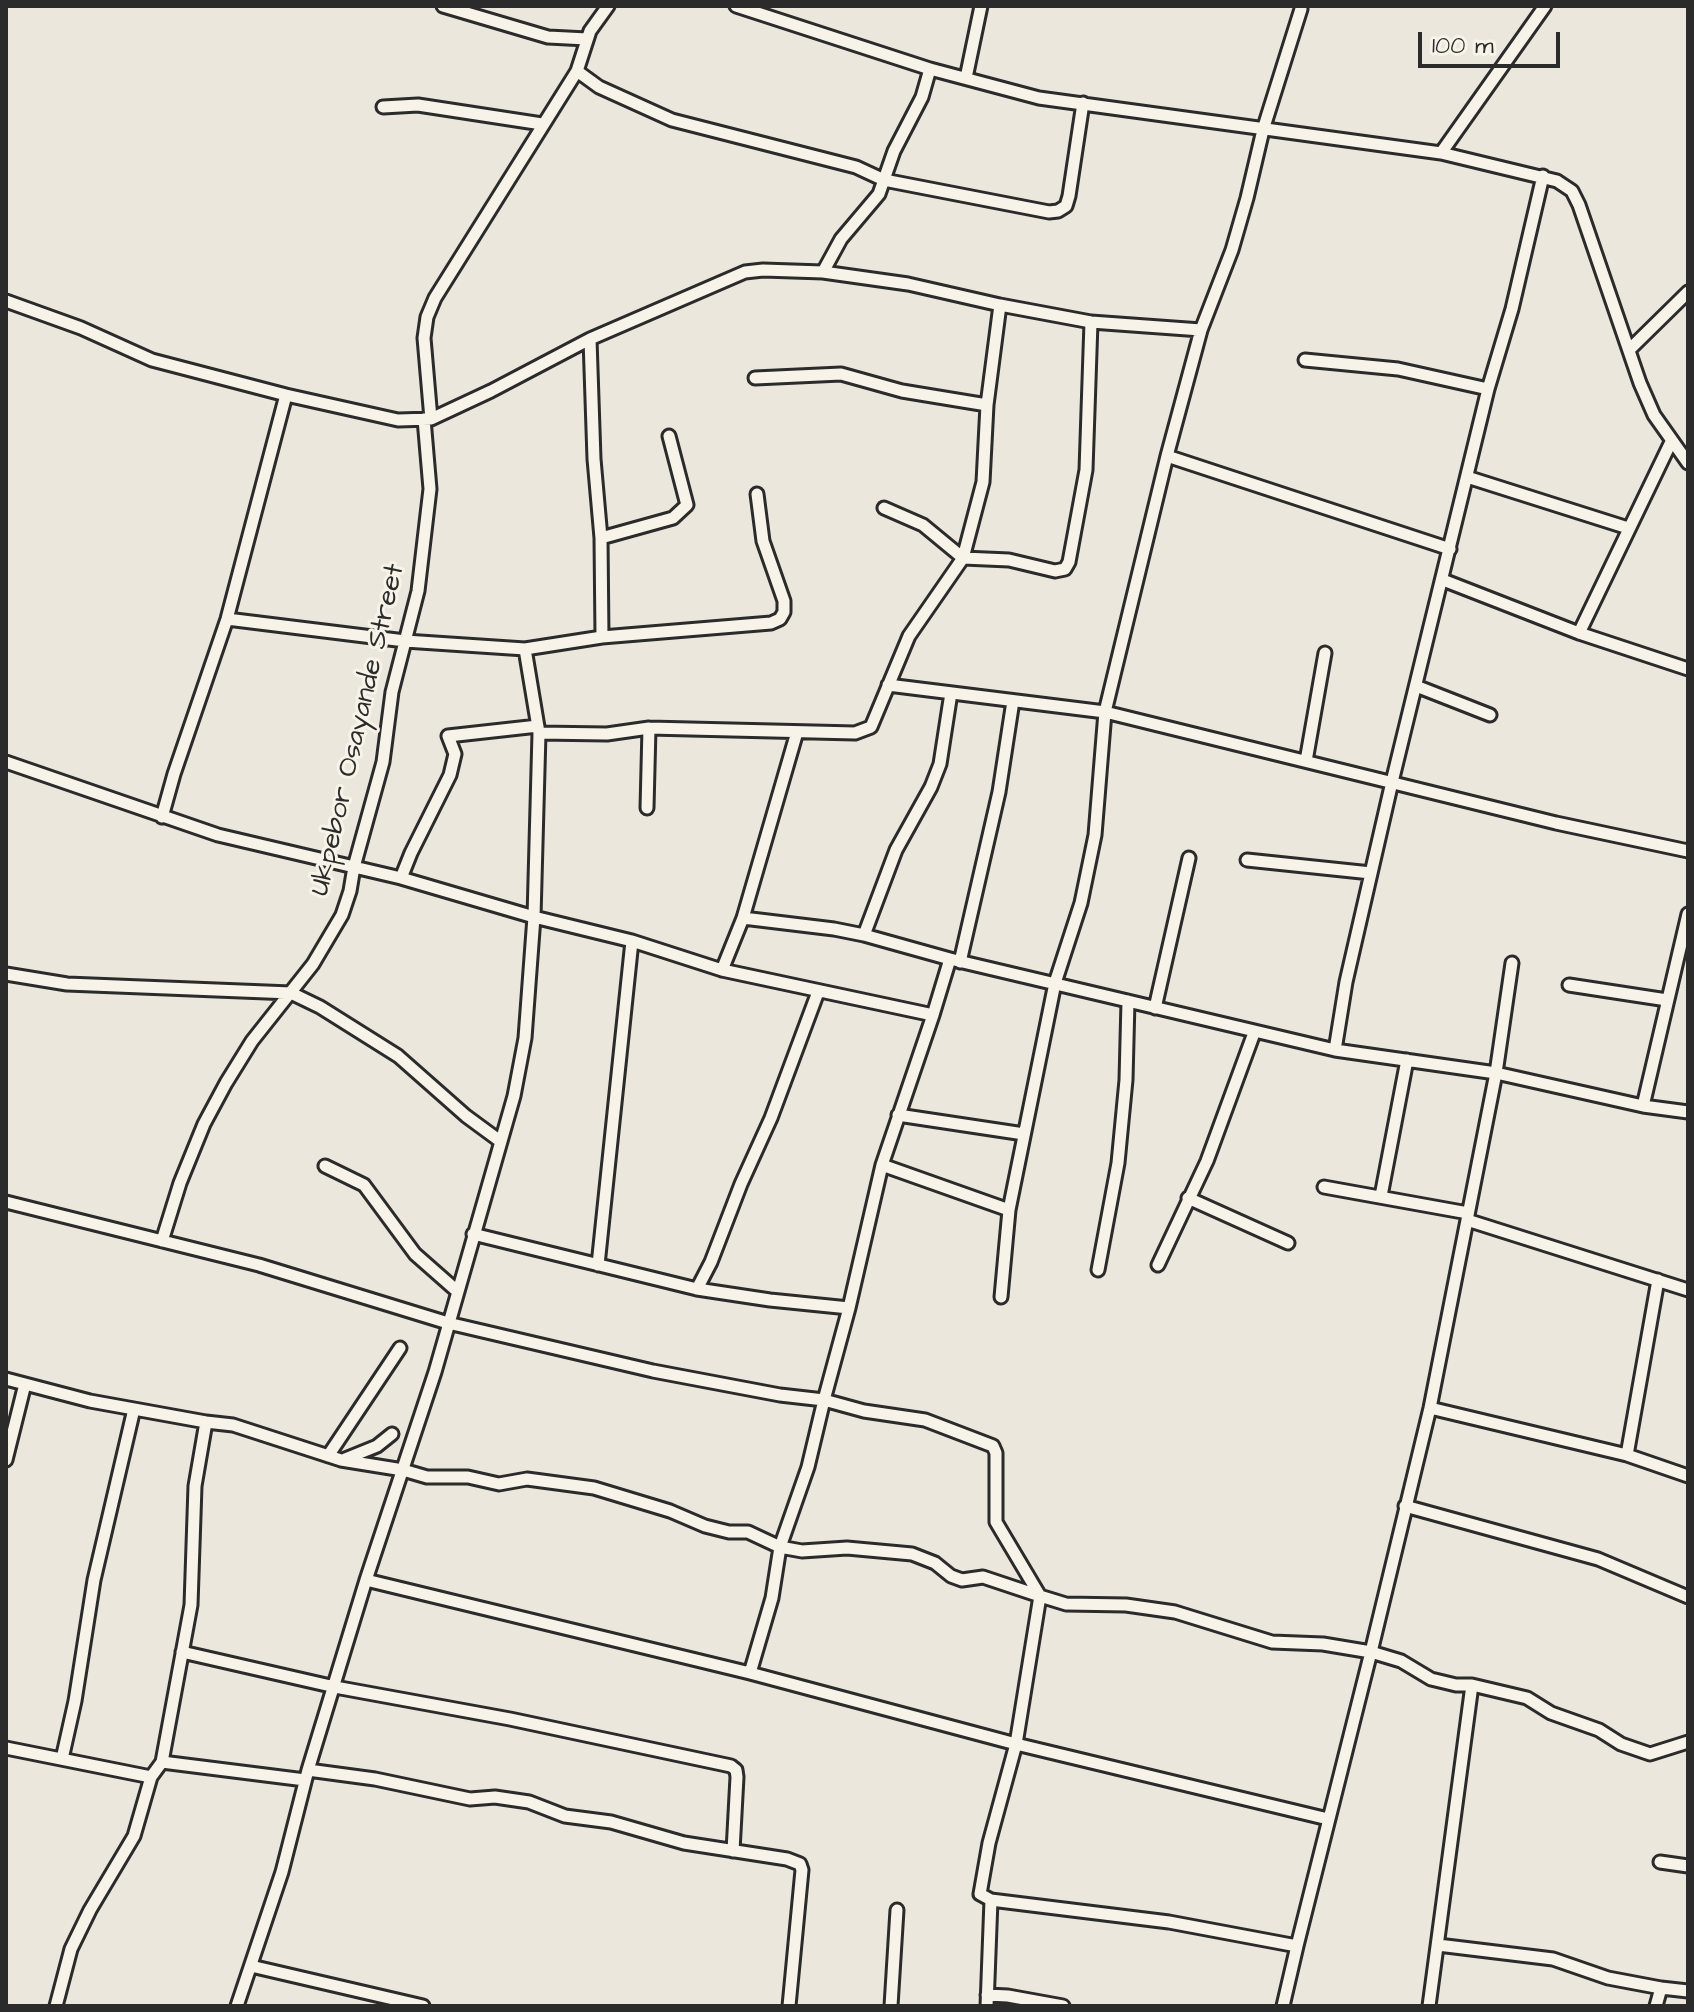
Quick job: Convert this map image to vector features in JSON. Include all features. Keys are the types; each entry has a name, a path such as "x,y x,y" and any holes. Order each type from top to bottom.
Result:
{"street":[{"path":"443,6 548,37 587,39"},
{"name":"Ukpebor Osayande Street","path":"162,1241 180,1183 204,1124 252,1041 313,964 342,915 350,891 383,762 392,692 418,591 430,489 424,338 427,317 435,298 577,71 587,39 608,6"},
{"path":"736,6 930,69 1039,98 1441,153 1543,176 1572,191 1654,415 1688,463"},
{"path":"966,78 981,6"},
{"path":"1441,153 1545,6"},
{"path":"1001,1297 1009,1210 1024,1134 1055,983 1081,903 1095,835 1105,712 1201,330 1240,224 1263,130 1301,9"},
{"path":"823,272 841,239 879,194 894,151 922,97 930,69"},
{"path":"577,71 599,87 672,120 856,167 884,180 1058,211 1066,206 1069,196 1083,103"},
{"path":"383,107 418,105 542,124"},
{"path":"1335,1050 1346,982 1392,782 1543,176"},
{"path":"6,301 81,328 152,360 398,420 427,419 491,391 590,339 745,272 823,272 908,284 1091,322 1201,330"},
{"path":"1629,350 1688,292"},
{"path":"401,878 450,775 455,754 448,736 538,729 607,734 649,728 797,732 864,731 871,727 909,636 963,558 983,482 987,405 1000,305"},
{"path":"884,508 923,525 963,558 1009,560 1055,571 1065,569 1069,562 1086,470 1091,322"},
{"path":"590,339 594,459 601,538 602,637"},
{"path":"1305,360 1398,369 1488,389"},
{"path":"755,378 841,374 902,391 987,405"},
{"path":"162,817 227,619 286,395"},
{"path":"601,538 682,513 687,505 669,436"},
{"path":"1579,633 1671,442"},
{"path":"1167,456 1450,549"},
{"path":"1467,477 1628,528"},
{"path":"227,619 405,641 525,649 602,637 771,623 780,619 784,601 763,541 757,494"},
{"path":"1443,580 1579,633 1688,669"},
{"path":"237,2006 282,1872 306,1775 448,1323 520,1067 534,917 538,729 525,649"},
{"path":"1306,761 1325,653"},
{"path":"888,685 1105,712 1556,823 1688,851"},
{"path":"1416,686 1490,715"},
{"path":"864,935 896,850 931,787 940,764 951,693"},
{"path":"750,1673 772,1598 780,1547 808,1467 882,1165 933,1015 955,961 999,792 1013,701"},
{"path":"647,808 649,728"},
{"path":"722,970 743,918 797,732"},
{"path":"6,762 218,835 401,878 534,917 632,941 722,970 933,1015"},
{"path":"1155,1008 1189,858"},
{"path":"1247,860 1371,873"},
{"path":"1643,1106 1688,914"},
{"path":"743,918 864,935 955,961 1335,1050 1496,1073 1643,1106 1688,1112"},
{"path":"598,1265 632,941"},
{"path":"1286,2005 1297,1946 1430,1408 1496,1073 1512,963"},
{"path":"6,974 67,984 291,993 330,1013 398,1056 466,1116 500,1141"},
{"path":"1569,985 1667,1000"},
{"path":"697,1289 771,1118 818,992"},
{"path":"1098,1270 1118,1163 1126,1080 1128,1001"},
{"path":"1158,1265 1207,1161 1254,1033"},
{"path":"1381,1196 1407,1060"},
{"path":"898,1115 1024,1134"},
{"path":"882,1165 1009,1210"},
{"path":"325,1166 364,1185 415,1254 457,1291"},
{"path":"1324,1187 1381,1196 1468,1217 1688,1290"},
{"path":"1188,1198 1288,1243"},
{"path":"6,1202 259,1265 448,1323 653,1371 925,1420 993,1446 996,1453 996,1522 1040,1596 1016,1744 989,1843 980,1894 991,1900 1169,1922 1297,1946"},
{"path":"473,1234 697,1289 849,1308"},
{"path":"1627,1455 1658,1280"},
{"path":"328,1456 400,1348"},
{"path":"6,1379 90,1401 233,1425 341,1460 438,1479 453,1476 499,1484 527,1479 594,1488 670,1511 705,1526 729,1532 748,1532 780,1547 802,1551 880,1549 912,1554 935,1563 951,1576 962,1580 983,1577 1066,1604 1126,1605 1175,1612 1272,1642 1323,1644 1371,1652 1401,1661 1431,1679 1527,1698 1551,1713 1599,1730 1621,1744 1650,1754 1688,1742"},
{"path":"6,1460 25,1384"},
{"path":"1430,1408 1627,1455 1688,1476"},
{"path":"62,1759 106,1520 134,1409"},
{"path":"56,2006 71,1949 134,1836 151,1777 162,1762 191,1605 195,1486 206,1422"},
{"path":"341,1460 377,1446 392,1434"},
{"path":"1405,1506 1598,1559 1688,1597"},
{"path":"366,1580 750,1673 1016,1744 1328,1819"},
{"path":"182,1652 335,1687 510,1719 731,1766 736,1770 737,1777 733,1851"},
{"path":"1429,2006 1472,1685"},
{"path":"6,1748 151,1777"},
{"path":"162,1762 375,1779 470,1799 514,1799 546,1807 565,1816 611,1822 684,1843 787,1859 800,1864 802,1870 789,2006"},
{"path":"1660,1862 1688,1866"},
{"path":"991,1900 987,2000 1008,1996 1063,2006"},
{"path":"891,2006 897,1910"},
{"path":"1438,1945 1553,1959 1608,1978 1688,1991"},
{"path":"251,1966 423,2006"},
{"path":"1656,2006 1661,1988"}]}
